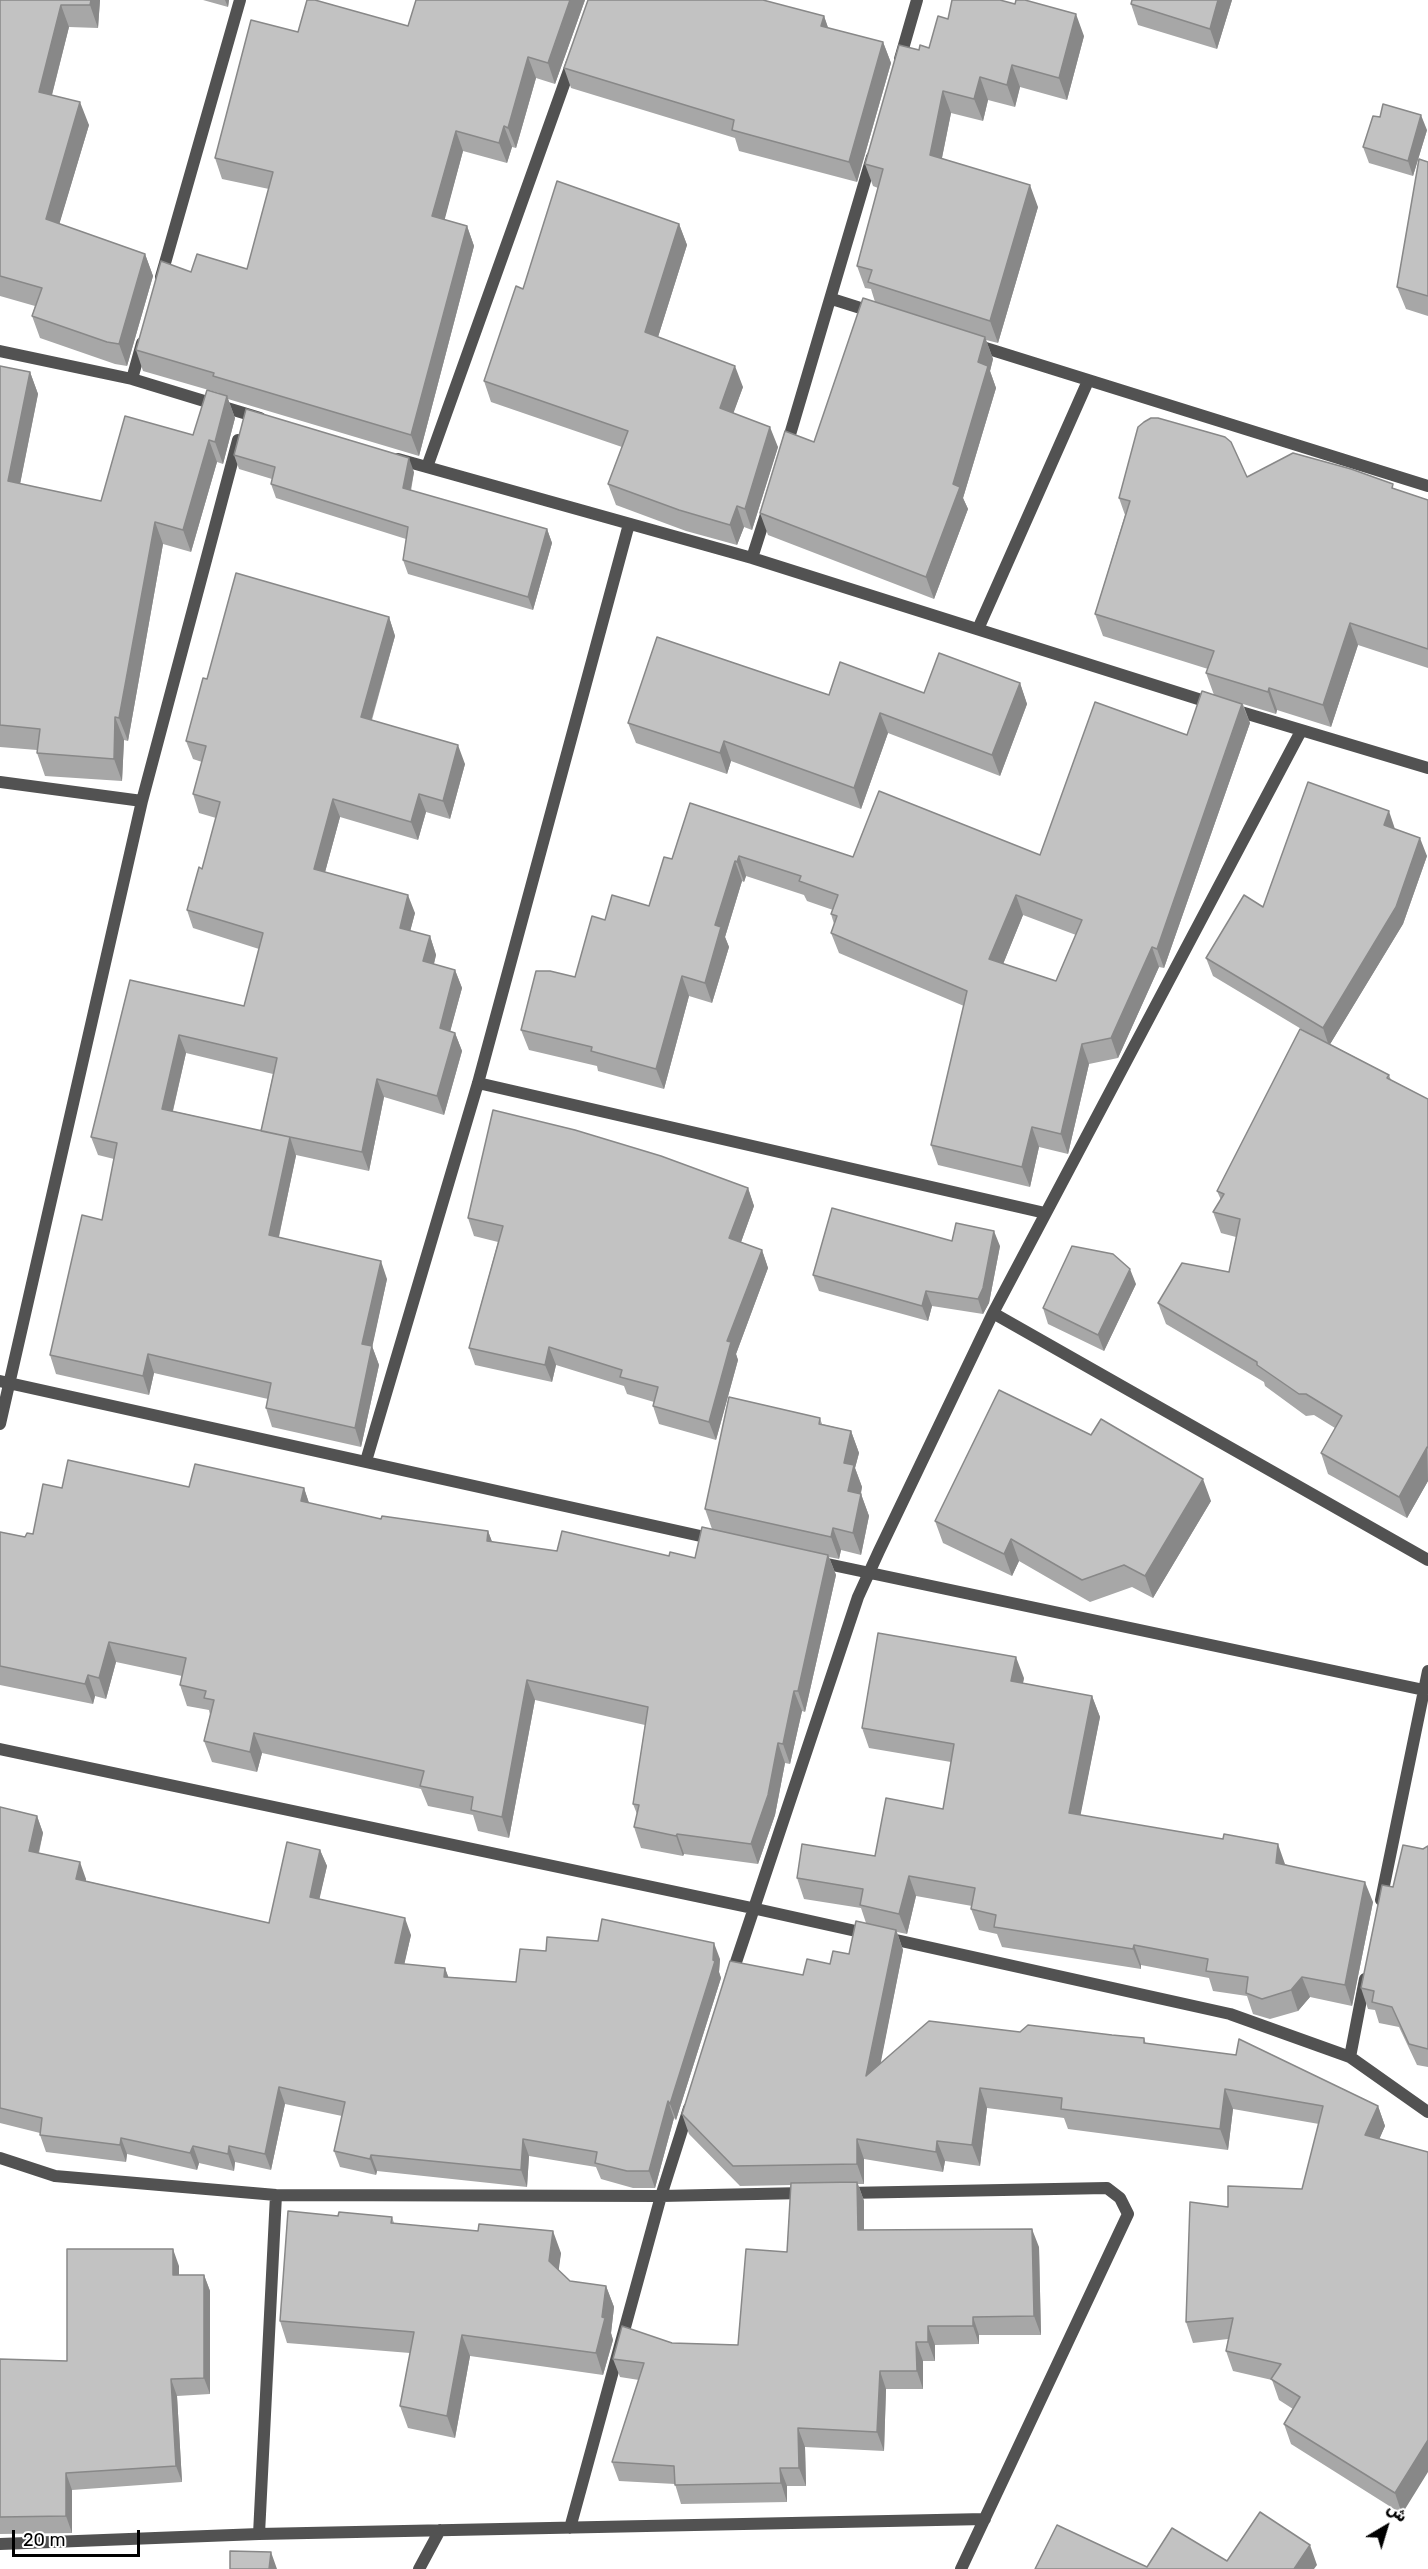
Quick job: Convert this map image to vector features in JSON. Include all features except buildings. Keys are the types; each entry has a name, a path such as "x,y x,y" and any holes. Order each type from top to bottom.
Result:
{"street":[{"path":"158,287 240,0"},
{"path":"897,69 917,0"},
{"path":"427,467 578,45"},
{"path":"783,457 832,299 874,149"},
{"path":"832,299 887,317"},
{"path":"132,379 145,333"},
{"path":"965,342 1428,486"},
{"path":"0,351 132,379 268,420"},
{"path":"978,629 1088,381"},
{"path":"0,1424 4,1382 142,801 245,413"},
{"path":"381,454 753,558 1301,731 1428,768"},
{"path":"753,558 773,490"},
{"path":"366,1461 478,1083 629,524"},
{"path":"728,1986 752,1908 858,1597 993,1313 1301,731"},
{"path":"0,782 142,801"},
{"path":"478,1083 1045,1213"},
{"path":"993,1313 1428,1560"},
{"path":"4,1382 728,1542"},
{"path":"810,1560 1424,1690"},
{"path":"1380,1908 1428,1671"},
{"path":"0,1749 752,1908 1230,2014 1350,2057 1428,2112"},
{"path":"1350,2057 1368,1965"},
{"path":"570,2528 661,2196 693,2096"},
{"path":"0,2158 55,2176 276,2195 661,2196 813,2193"},
{"path":"837,2193 1107,2188 1120,2198 1128,2214 961,2569"},
{"path":"259,2534 276,2195"},
{"path":"0,2544 259,2534 985,2519"},
{"path":"419,2569 440,2530"}]}
